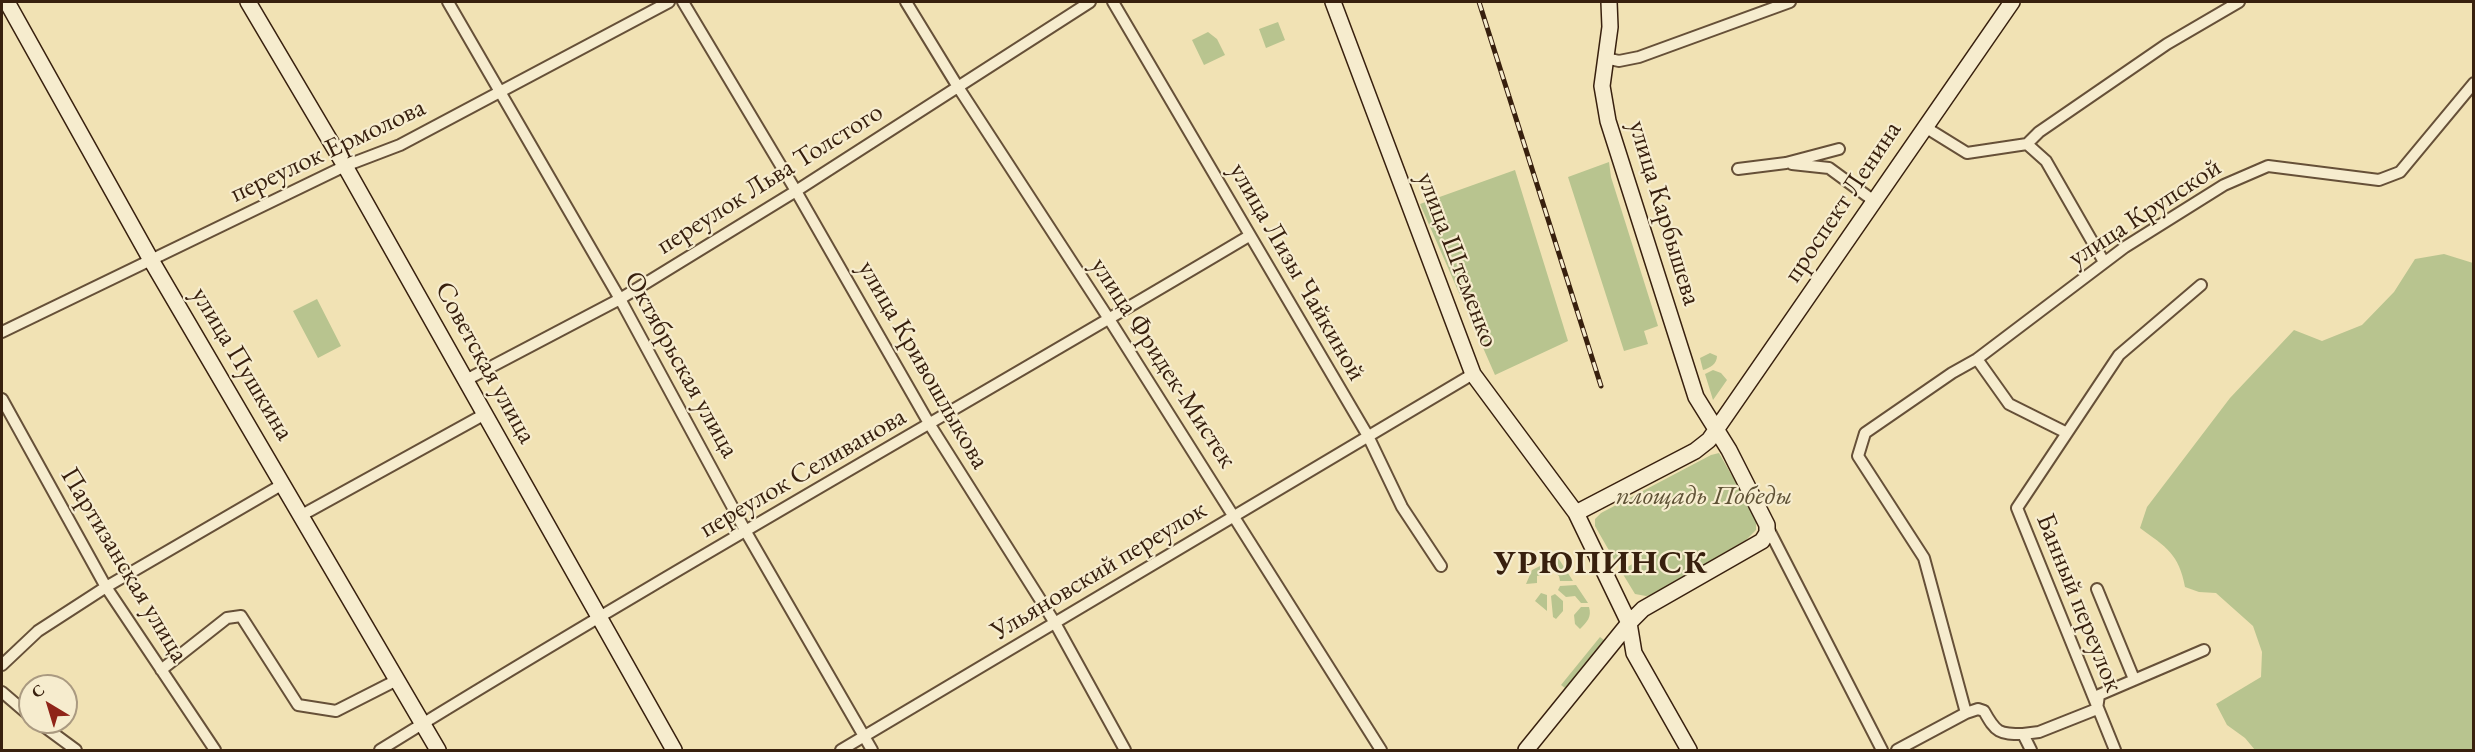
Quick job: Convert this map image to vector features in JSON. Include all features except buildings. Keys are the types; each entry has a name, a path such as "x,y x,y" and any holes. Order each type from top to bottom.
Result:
{"main road":[{"name":"Советская улица","path":"248,2 345,166 674,750"},
{"name":"улица Штеменко","path":"1333,2 1473,374 1576,513"},
{"name":"улица Карбышева","path":"1609,2 1610,27 1602,86 1608,121 1696,397 1716,431"},
{"name":"проспект Ленина","path":"1716,431 2012,2"},
{"name":"улица Пушкина","path":"8,4 151,260 438,750"},
{"path":"1526,750 1629,623 1656,600 1762,541 1767,533 1767,525 1729,450 1716,431 1704,445 1695,451 1576,513 1629,623 1634,653 1689,750"}],"street":[{"name":"Октябрьская улица","path":"448,2 620,299 746,532 872,750"},
{"name":"переулок Ермолова","path":"2,332 345,166 400,145 669,2"},
{"name":"улица Кривошлыкова","path":"683,2 796,191 930,425 1055,623 1125,750"},
{"name":"улица Фридек-Мистек","path":"906,2 1381,750"},
{"name":"переулок Льва Толстого","path":"466,381 620,299 796,191 1090,2"},
{"name":"улица Лизы Чайкиной","path":"1113,2 1368,436 1402,507 1441,566"},
{"path":"1605,58 1618,61 1639,57 1790,2"},
{"path":"1925,127 1967,153 2027,144 2038,132 2167,44 2240,2"},
{"name":"улица Крупской","path":"1966,713 1924,558 1858,456 1865,433 1952,373 1977,359 2104,262 2224,185 2268,166 2379,180 2400,172 2474,83"},
{"path":"2027,144 2046,161 2104,262"},
{"path":"1737,169 1786,163 1839,149"},
{"path":"1786,163 1829,168 1874,201"},
{"name":"переулок Селиванова","path":"380,750 598,616 930,425 1249,236"},
{"name":"Банный переулок","path":"2115,750 2017,508 2065,432 2119,355 2201,285"},
{"path":"1977,359 2009,404 2065,432"},
{"name":"Ульяновский переулок","path":"841,750 1473,374"},
{"name":"Партизанская улица","path":"2,399 106,588 215,750"},
{"path":"302,515 485,414"},
{"path":"2,665 38,631 106,588 283,484"},
{"path":"1767,525 1882,750"},
{"path":"2097,588 2134,679"},
{"path":"161,670 227,618 241,616 298,705 336,711 397,680"},
{"path":"1897,750 1966,713 1978,709 1984,711 1994,728 2000,732 2023,734 2039,732 2097,709 2099,695 2204,650"},
{"path":"2,692 18,706"},
{"path":"54,734 76,750"},
{"path":"2023,734 2031,750"}],"green space":[{"path":"1278,22 1285,40 1266,48 1259,29"},
{"path":"1208,32 1217,39 1225,55 1204,65 1192,40"},
{"path":"1609,162 1611,177 1658,326 1644,331 1648,344 1624,351 1568,177"},
{"path":"1515,170 1568,341 1495,375 1420,204"},
{"path":"2444,254 2473,263 2473,750 2255,750 2245,738 2227,725 2216,704 2261,677 2262,652 2253,626 2216,593 2199,592 2185,587 2179,567 2170,552 2140,528 2147,507 2230,398 2294,330 2322,341 2362,325 2394,292 2415,259"},
{"path":"317,299 341,346 318,358 293,311"},
{"path":"1710,353 1717,356 1716,361 1711,367 1703,370 1700,358"},
{"path":"1713,370 1721,373 1727,380 1713,400 1705,374"},
{"name":"площадь Победы","path":"1719,453 1756,518 1756,530 1746,540 1652,595 1635,594 1621,571 1642,558 1636,549 1615,561 1595,526 1595,519 1601,513 1711,455"},
{"path":"1550,553 1555,553 1573,581 1560,581 1559,576 1550,572"},
{"path":"1546,563 1545,574 1537,576 1537,583 1526,584 1532,570"},
{"path":"1576,585 1588,603 1581,603 1575,596 1566,597 1558,590 1560,586"},
{"path":"1541,593 1547,595 1547,611 1535,601"},
{"path":"1555,594 1563,601 1563,611 1556,619 1553,617 1551,596"},
{"path":"1581,607 1589,607 1590,614 1587,622 1580,629 1575,624 1574,615"},
{"path":"1600,637 1604,640 1565,688 1561,685"}],"railway":[{"path":"1479,2 1601,386"}],"district":[{"name":"УРЮПИНСК","path":"1601,564"}]}
